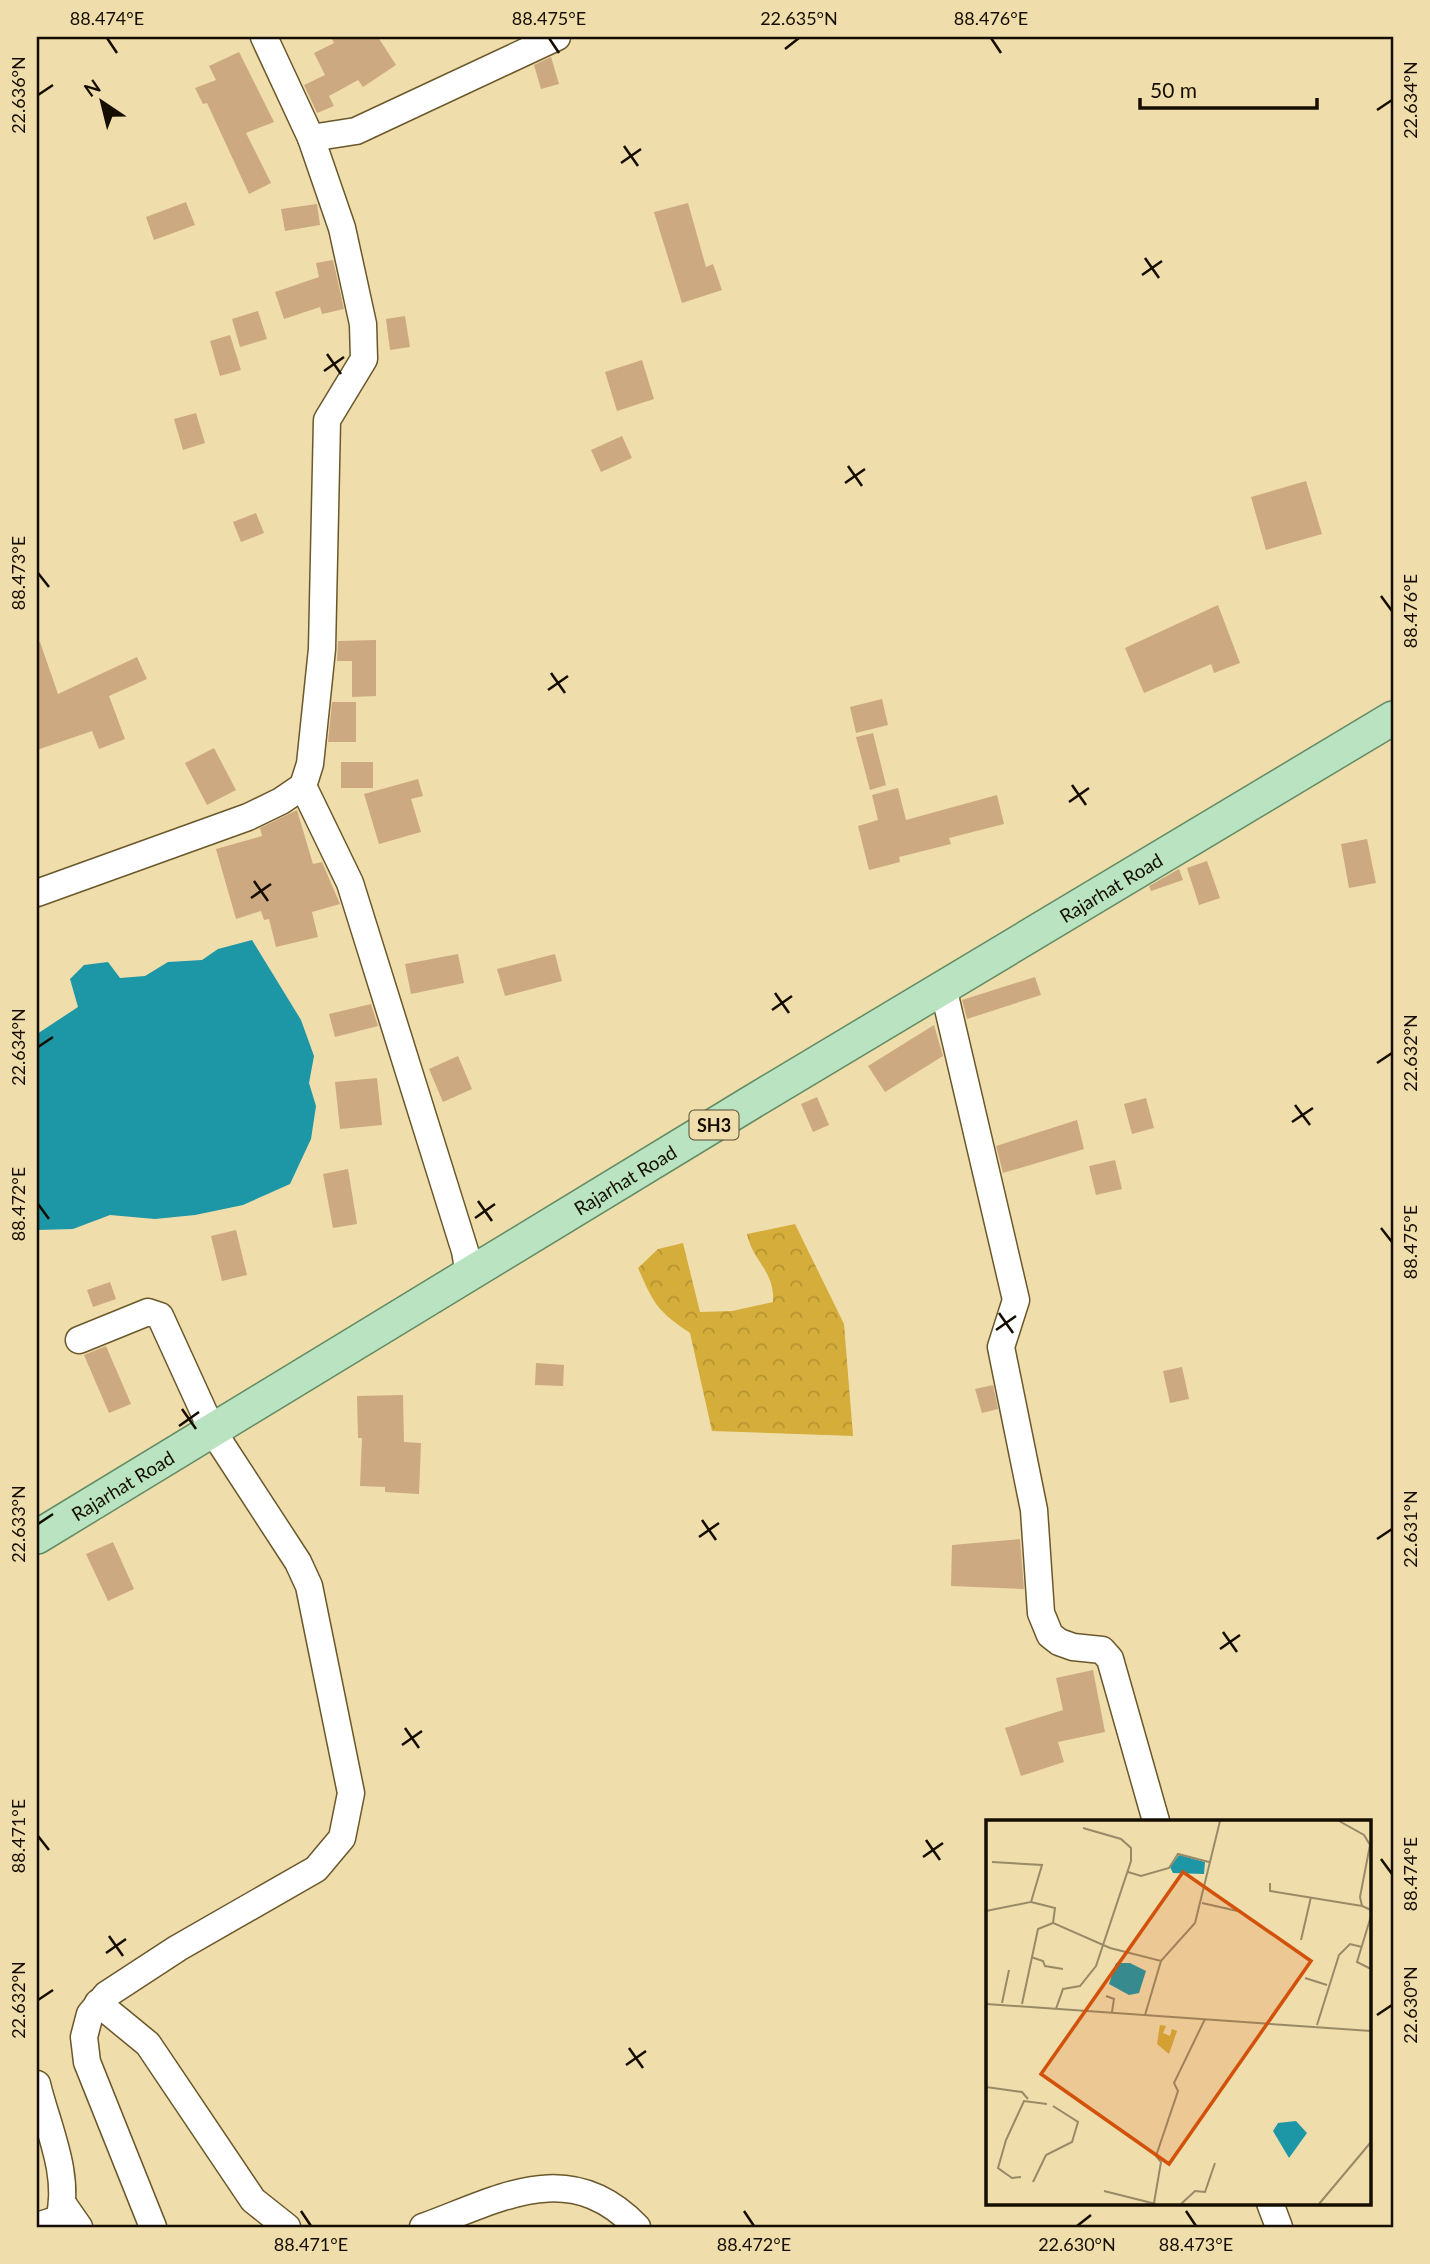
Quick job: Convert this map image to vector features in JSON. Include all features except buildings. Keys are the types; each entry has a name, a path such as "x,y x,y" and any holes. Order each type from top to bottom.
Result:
{"main road":[{"name":"Rajarhat Road","path":"37,1537 208,1420 1393,693"},
{"name":"Rajarhat Road","path":"467,1263 943,987 1393,718"},
{"name":"Rajarhat Road","path":"37,1510 208,1420"}],"street":[{"path":"37,893 248,817 281,802 303,786 310,764 321,649 327,420 364,359 363,324 342,228 311,138 264,37"},
{"path":"311,138 356,131 556,37"},
{"path":"303,786 350,883 467,1263"},
{"path":"943,987 1016,1300 1001,1347 1034,1510 1041,1613 1050,1635 1059,1642 1073,1647 1102,1650 1110,1659 1156,1820"},
{"path":"79,1340 148,1312 155,1312 160,1316 208,1420 298,1562 309,1586 351,1793 342,1838 316,1869 178,1948 106,1995 90,2014 84,2037 87,2062 153,2227"},
{"path":"98,2003 148,2043 253,2200 287,2227"},
{"path":"37,2084 60,2169 63,2204 60,2219 37,2227"},
{"path":"423,2227 501,2198 554,2185 594,2194 637,2227"},
{"path":"63,2204 79,2227"},
{"path":"1270,2204 1279,2227"}],"green space":[{"path":"795,1224 844,1324 853,1436 712,1431 690,1333 670,1319 658,1306 638,1268 658,1249 683,1243 700,1312 732,1311 773,1302 771,1282 747,1234"}],"water":[{"path":"252,940 301,1020 314,1056 309,1083 316,1106 311,1139 290,1184 243,1205 195,1215 155,1219 110,1215 73,1229 37,1230 37,1034 78,1007 70,979 84,965 108,962 120,978 145,976 168,962 202,960 218,949"}]}
